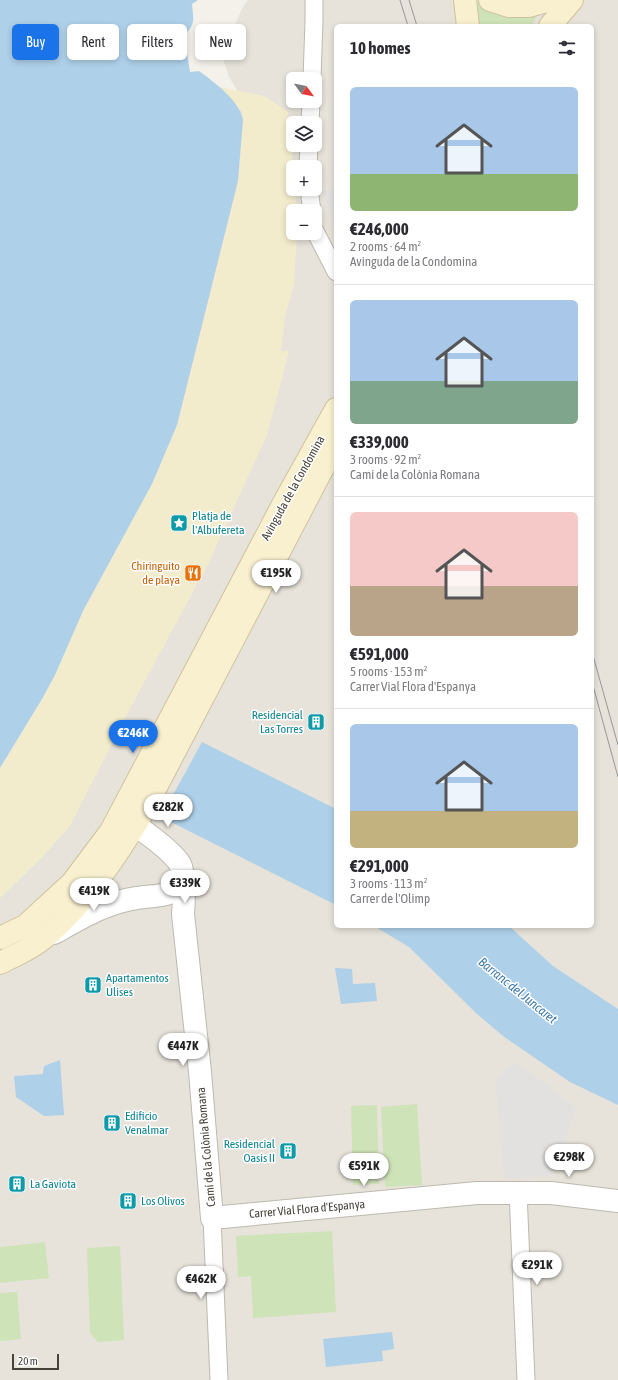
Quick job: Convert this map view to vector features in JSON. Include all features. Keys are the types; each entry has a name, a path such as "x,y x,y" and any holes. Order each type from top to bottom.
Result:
{"main road":[{"path":"490,0 510,6 529,6 551,0"},
{"path":"550,24 560,0"},
{"path":"551,24 572,0"},
{"name":"Avinguda de la Condomina","path":"0,963 28,949 45,938 80,903 118,852 134,814 287,497 334,413"},
{"name":"Avinguda de la Condomina","path":"177,725 334,447"},
{"path":"0,938 25,926 72,883 111,831"}],"street":[{"path":"312,72 314,0"},
{"path":"320,240 334,268"},
{"path":"111,831 134,814"},
{"name":"Camí de la Colònia Romana","path":"134,814 150,836 176,858 182,870 184,901 183,914 200,1072 212,1218 219,1380"},
{"path":"45,938 90,913 112,904 136,898 165,895 174,891 183,882"},
{"path":"165,895 176,904 183,914"},
{"path":"518,1192 526,1380"},
{"name":"Carrer Vial Flora d'Espanya","path":"212,1218 477,1193 551,1193 618,1201"}],"shaded area":[{"path":"248,0 618,0 618,1380 0,1380 0,893 263,439 238,92 229,77 223,60 246,60 246,24 235,24"},
{"path":"334,188 334,224 322,191"},
{"path":"517,1062 577,1108 550,1176 504,1179 495,1078"}],"green space":[{"path":"474,0 488,8 540,11 532,24 480,24"},
{"path":"417,1104 422,1185 385,1187 381,1107"},
{"path":"377,1105 379,1184 353,1185 351,1106"},
{"path":"332,1231 336,1312 253,1318 251,1276 238,1277 236,1236"},
{"path":"45,1242 49,1278 0,1283 0,1247"},
{"path":"120,1246 124,1340 98,1342 90,1333 87,1248"},
{"path":"17,1292 21,1339 0,1341 0,1293"}],"sand":[{"name":"Platja de l'Albufereta","path":"220,87 264,96 288,112 288,116 286,116 286,152 293,152 292,160 286,160 286,196 295,196 297,204 286,204 286,240 297,240 294,284 285,316 281,351 289,351 267,435 209,562 127,714 70,826 42,857 0,898 0,768 55,675 83,611 152,484 177,424 238,181 243,120 242,112"}],"water":[{"path":"0,0 198,0 192,4 193,23 187,32 187,24 127,24 127,60 187,60 187,53 190,72 199,71 226,92 237,106 243,120 238,181 177,425 152,484 83,611 55,675 0,768"},
{"path":"202,742 334,808 334,904 161,817"},
{"name":"Barranc del Juncaret","path":"377,928 511,928 553,966 618,1009 618,1105 570,1082 503,1036 477,1014 409,947"},
{"path":"335,968 352,969 353,984 375,983 377,1001 341,1004"},
{"path":"60,1060 64,1115 44,1116 16,1097 14,1076 43,1074 44,1066"},
{"path":"392,1332 394,1349 382,1351 383,1361 326,1367 323,1339"}],"tram line":[{"path":"400,0 407,24"},
{"path":"409,0 416,24"},
{"path":"594,659 618,745"},
{"path":"594,689 618,777"}],"place":[{"name":"Platja de l'Albufereta","path":"179,523"},
{"name":"Chiringuito de playa","path":"193,573"},
{"name":"Residencial Las Torres","path":"316,722"},
{"name":"Apartamentos Ulises","path":"93,985"},
{"name":"Edificio Venalmar","path":"112,1123"},
{"name":"Residencial Oasis II","path":"288,1151"},
{"name":"La Gaviota","path":"17,1184"},
{"name":"Los Olivos","path":"128,1201"}]}
